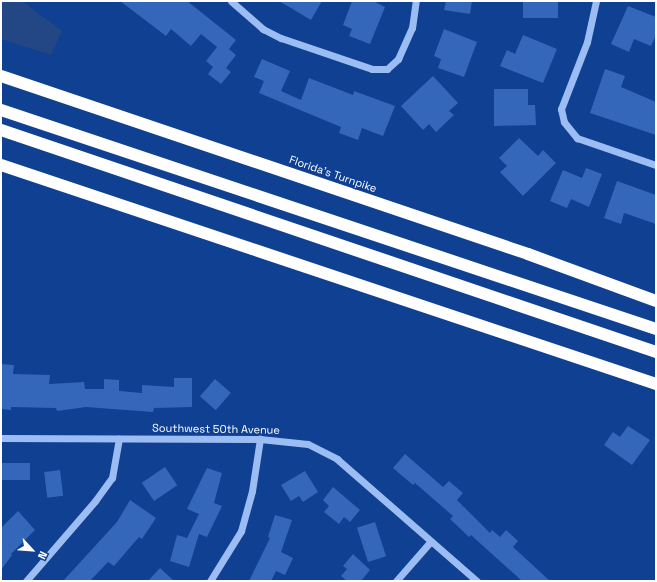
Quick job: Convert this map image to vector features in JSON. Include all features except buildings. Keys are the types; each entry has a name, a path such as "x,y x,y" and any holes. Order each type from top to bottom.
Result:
{"highway":[{"name":"Florida's Turnpike","path":"1,76 528,254 656,301"},
{"path":"1,110 656,329"},
{"path":"1,130 656,352"},
{"path":"1,165 656,384"}],"street":[{"path":"231,1 263,29 281,38 372,70 387,69 398,59 412,28 416,1"},
{"path":"596,1 587,42 562,109 564,122 577,138 656,165"},
{"name":"Southwest 50th Avenue","path":"1,438 260,439 308,444 337,459 476,581"},
{"path":"26,581 95,501 112,478 119,439"},
{"path":"210,581 241,531 252,491 260,439"},
{"path":"396,581 431,541"}],"water":[{"path":"1,1 22,1 62,31 51,55 1,39"}]}
